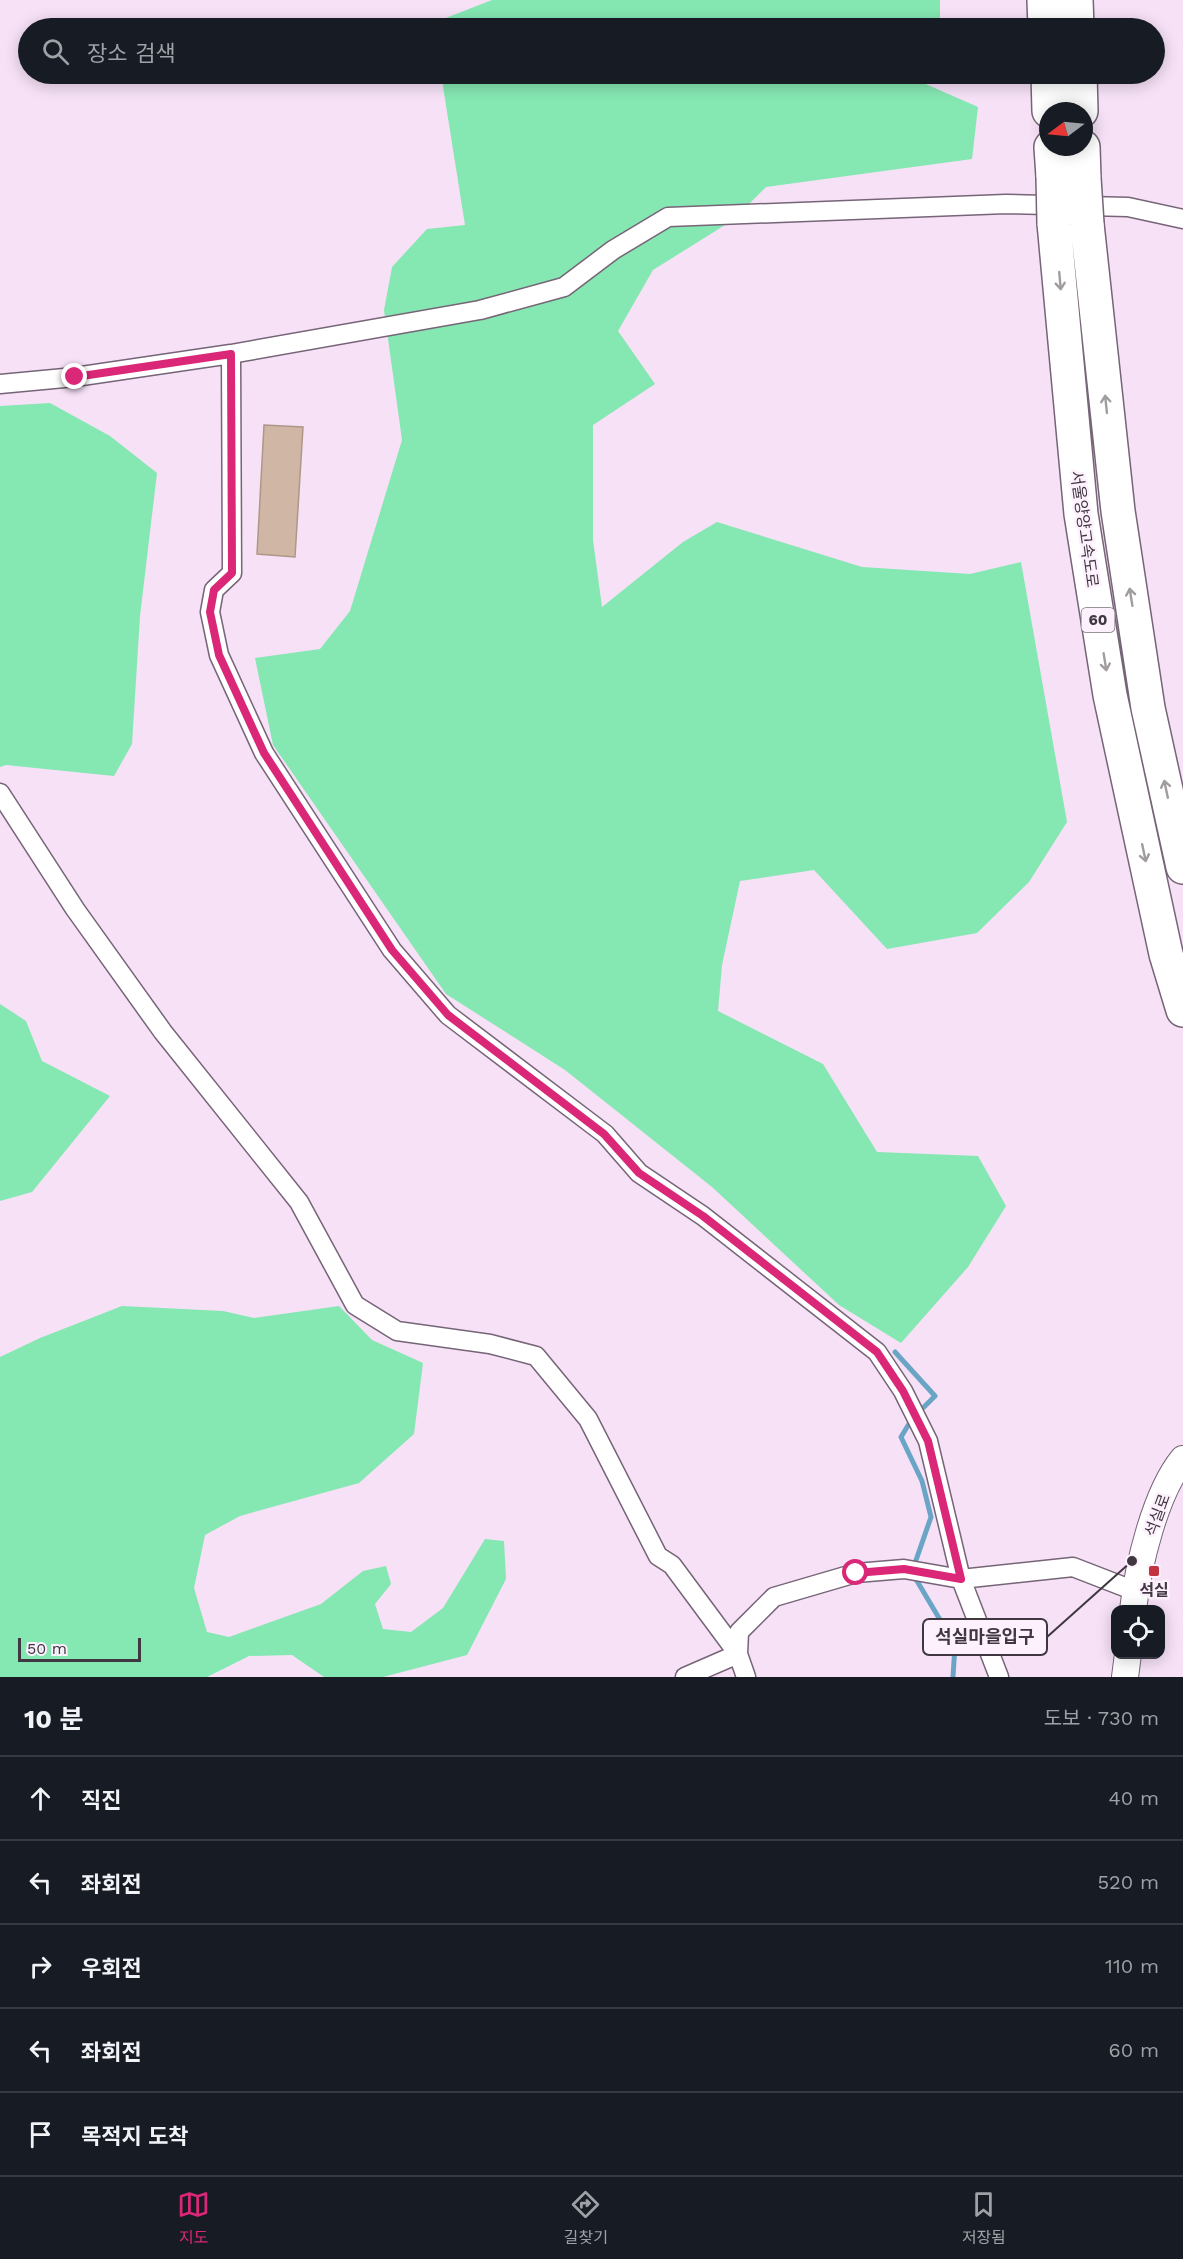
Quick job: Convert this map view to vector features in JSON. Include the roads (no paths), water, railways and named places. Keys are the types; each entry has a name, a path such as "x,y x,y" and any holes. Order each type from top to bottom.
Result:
{"highway":[{"path":"1044,0 1045,18"},
{"path":"1076,0 1077,18"},
{"path":"1048,84 1049,102"},
{"path":"1080,84 1081,102"},
{"name":"서울양양고속도로","path":"1068,162 1054,223 1081,514 1110,695 1166,954 1183,1010"},
{"name":"서울양양고속도로","path":"1068,162 1087,224 1118,511 1148,708 1183,867"}],"main road":[{"name":"석실로","path":"1134,1600 1150,1528 1175,1469 1183,1459"},
{"path":"1125,1677 1127,1659"}],"street":[{"path":"0,384 75,377 231,354 480,310 564,287 613,250 668,217 1006,204 1128,207 1183,219"},
{"path":"231,354 232,573 214,590 210,612 219,655 264,753 392,950 448,1015 604,1134 639,1173 703,1216 877,1352 903,1391 928,1441 961,1579 999,1677"},
{"path":"0,793 75,909 164,1032 299,1202 355,1305 397,1331 490,1344 536,1356 588,1419 658,1556 672,1565 738,1654 746,1677"},
{"path":"738,1654 739,1632 774,1597 856,1573 904,1569 961,1579 1073,1567 1134,1600"},
{"path":"685,1677 738,1654"}],"waterway":[{"path":"895,1352 935,1396 924,1407"},
{"path":"912,1419 901,1437 922,1481 931,1517 914,1566"},
{"path":"917,1581 955,1645 953,1677"}],"place":[{"name":"석실마을입구","path":"1132,1561"},
{"name":"석실","path":"1154,1571"}]}
